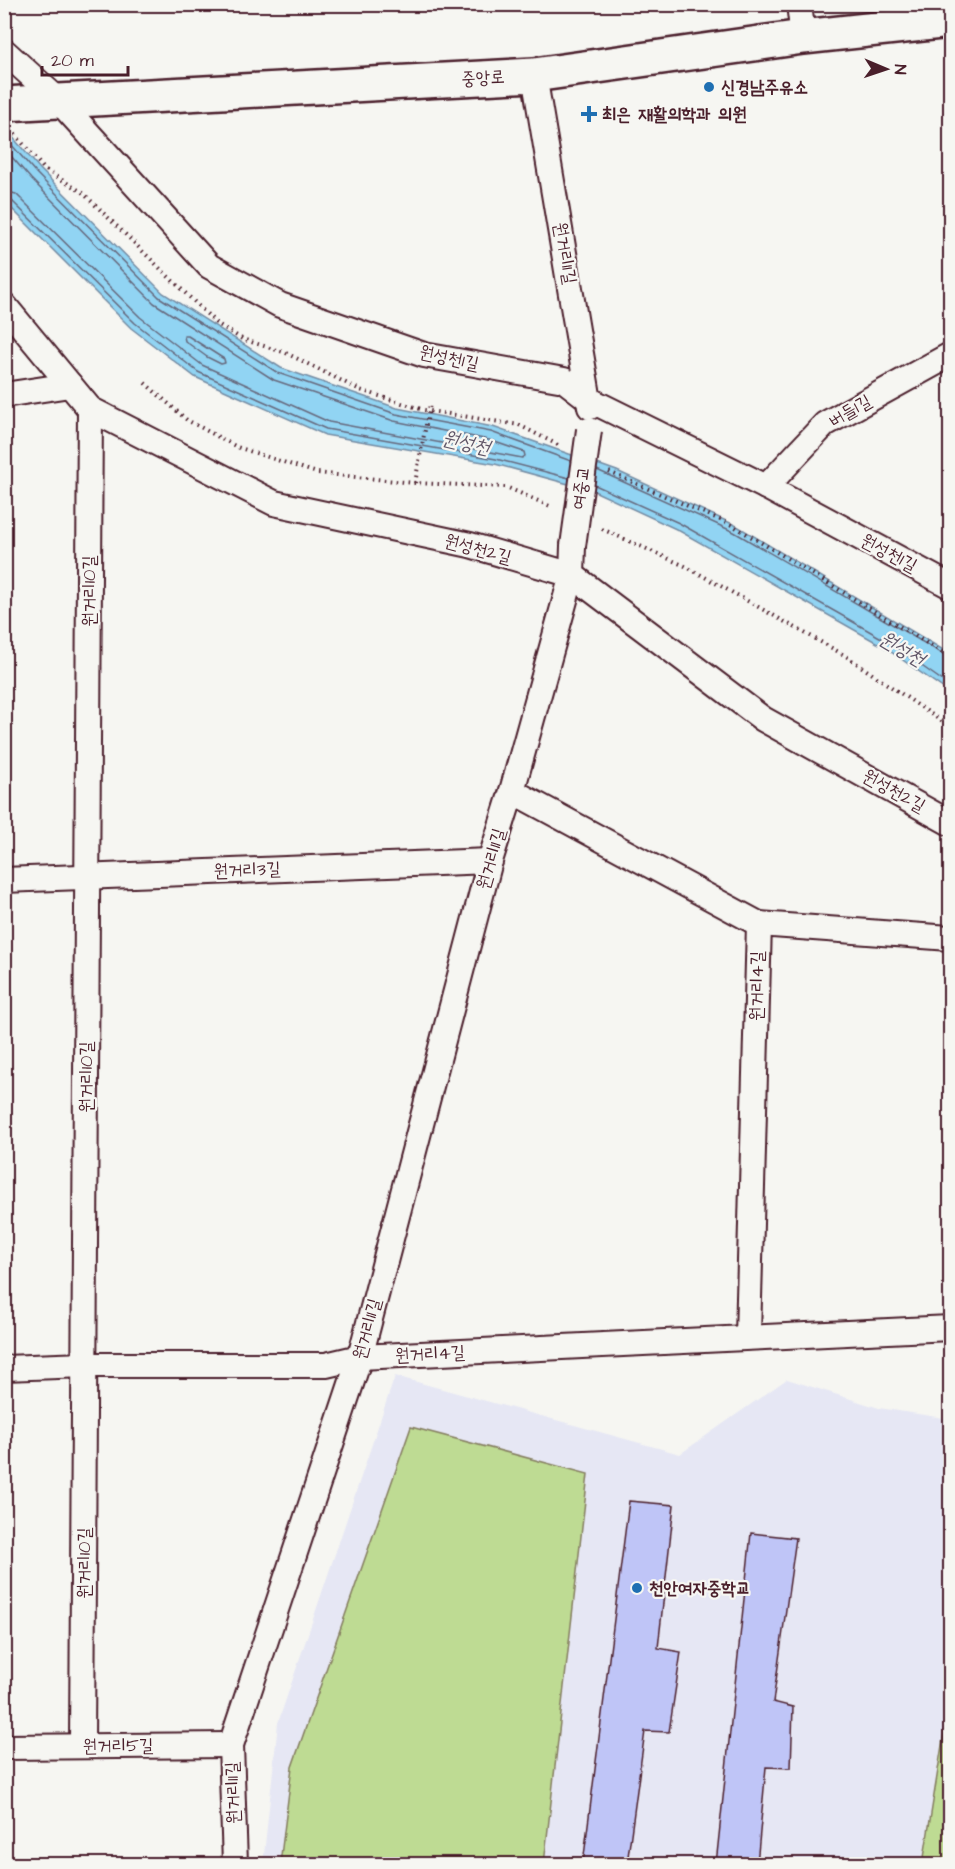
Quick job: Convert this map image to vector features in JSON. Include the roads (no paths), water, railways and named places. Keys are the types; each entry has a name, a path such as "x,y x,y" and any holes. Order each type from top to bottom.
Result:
{"street":[{"path":"799,4 803,37"},
{"name":"중앙로","path":"9,113 58,100 534,75 803,37 951,21"},
{"name":"원성천1길","path":"4,51 58,100 209,266 291,309 423,355 564,380 590,400 766,487 951,585"},
{"name":"원거리11길","path":"534,75 590,400 589,430"},
{"name":"원성천2길","path":"4,305 90,409 274,503 470,545 572,575 763,719 951,823"},
{"name":"버들1길","path":"766,487 825,424 951,355"},
{"path":"4,395 70,385"},
{"name":"원거리10길","path":"82,1746 90,409"},
{"name":"여중교","path":"573,546 589,430"},
{"name":"원거리11길","path":"235,1864 231,1745 360,1357 490,861 572,575 573,546"},
{"path":"512,790 759,924 951,938"},
{"name":"원거리3길","path":"4,880 490,861"},
{"name":"원거리4길","path":"748,1336 759,924"},
{"name":"원거리4길","path":"4,1368 85,1365 326,1365 360,1357 748,1336 951,1328"},
{"name":"원거리5길","path":"4,1747 231,1745"}],"water":[{"name":"원성천","path":"4,127 40,169 163,293 281,368 397,408 493,427 617,471 737,526 950,654 950,693 881,645 676,529 594,491 495,464 325,435 195,377 131,328 5,202"}],"place":[{"name":"신경남주유소","path":"709,87"},
{"name":"최은 재활의학과 의원","path":"589,114"},
{"name":"천안여자중학교","path":"637,1588"}]}
